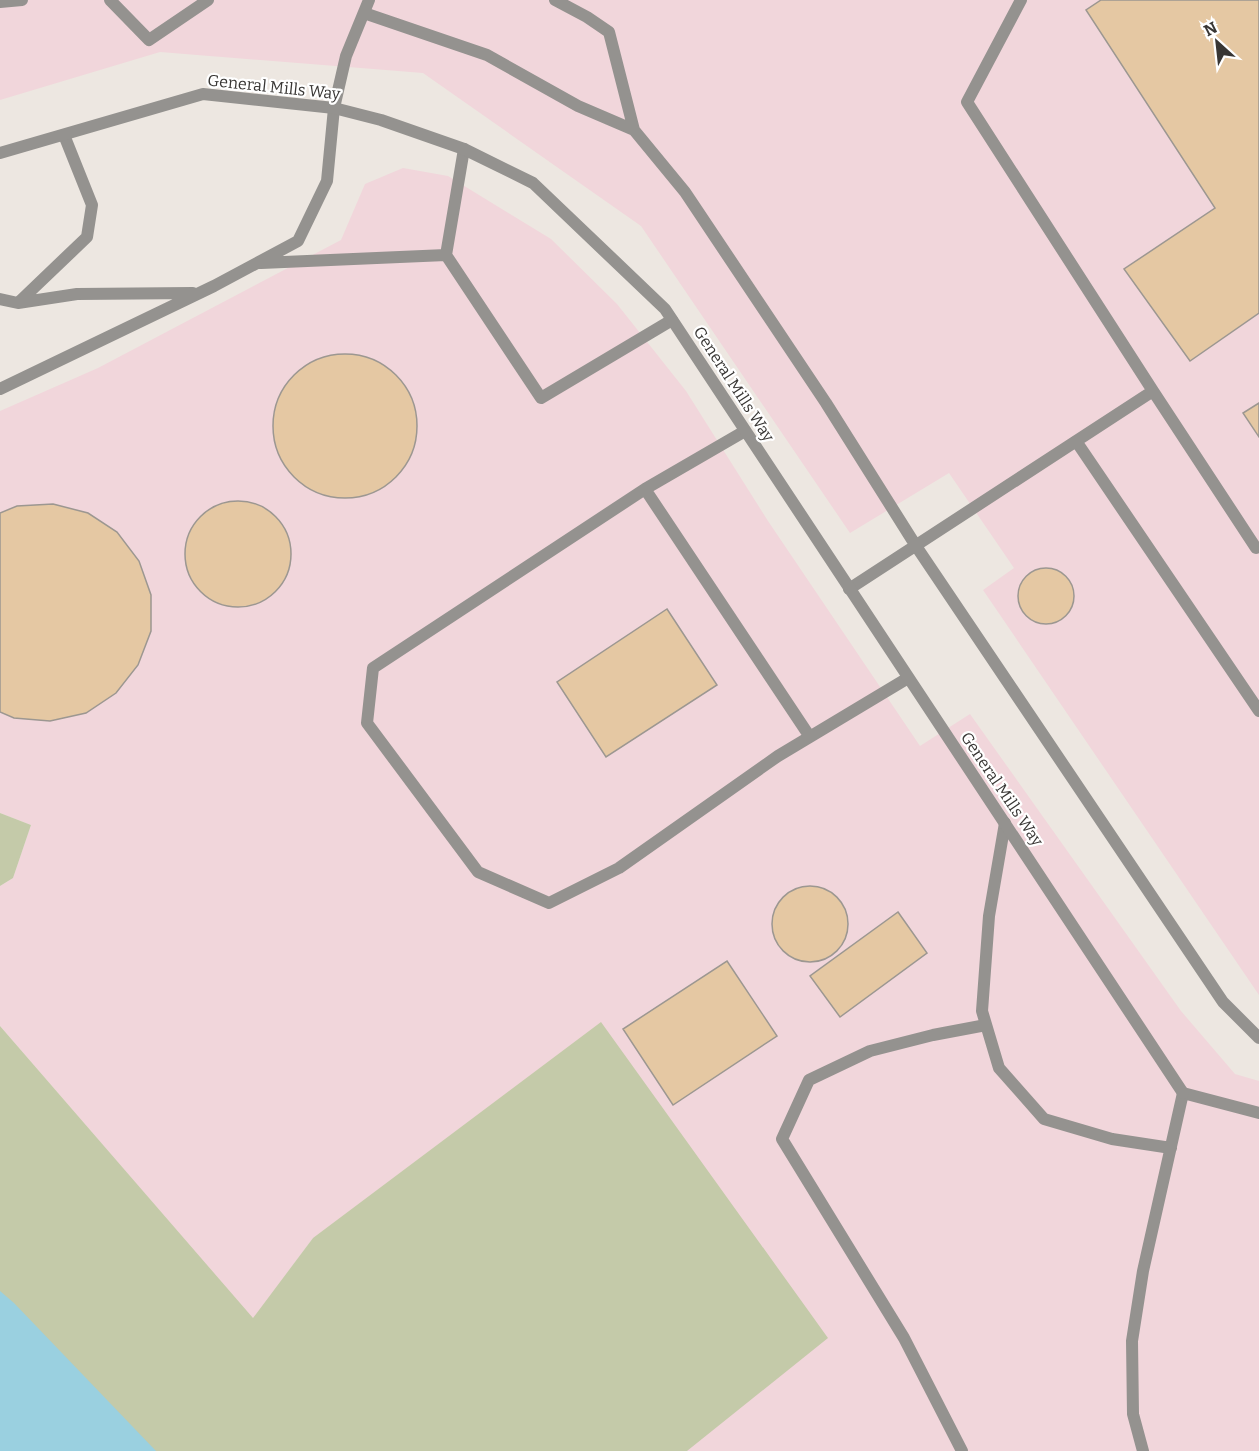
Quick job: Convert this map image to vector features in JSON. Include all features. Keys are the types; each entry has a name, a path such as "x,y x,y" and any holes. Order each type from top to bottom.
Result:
{"street":[{"path":"0,2 22,0"},
{"path":"110,0 149,40 208,0"},
{"path":"0,389 256,264 298,241 327,181 334,108 346,56 369,0"},
{"path":"555,0 609,32 633,130 685,192 826,403 916,546 1223,1002 1259,1038"},
{"path":"1021,0 967,102 1152,391 1256,548"},
{"path":"364,13 487,55 578,106 633,130"},
{"name":"General Mills Way","path":"0,153 203,94 334,108 381,120 464,148 533,183 665,309 1183,1093"},
{"path":"18,303 87,237 92,205 64,135"},
{"path":"464,148 446,255 541,398 672,320"},
{"path":"256,264 446,255"},
{"path":"0,300 18,303 77,294 197,293"},
{"path":"849,589 1152,391"},
{"path":"745,431 645,489 373,668 367,723 478,872 549,903 619,868 778,756 908,678"},
{"path":"1076,441 1259,711"},
{"path":"645,489 810,737"},
{"path":"1005,823 989,916 982,1011 999,1068 1044,1119 1112,1139 1171,1148"},
{"path":"962,1451 904,1338 782,1139 809,1080 870,1051 933,1035 986,1025"},
{"path":"1143,1451 1133,1414 1132,1341 1143,1271 1183,1093 1259,1113"}],"shaded area":[{"path":"0,0 1259,0 1259,995 983,590 1014,568 949,473 850,533 641,226 423,73 160,52 0,100"},
{"path":"403,168 448,176 551,239 617,304 686,391 768,521 920,746 970,714 1181,1011 1235,1074 1259,1081 1259,1451 589,1451 313,1238 253,1319 0,1026 0,886 13,878 31,825 0,813 0,411 98,368 341,240 365,184"}],"green space":[{"path":"0,813 31,825 13,878 0,886"},
{"path":"601,1022 828,1338 687,1451 152,1451 0,1297 0,1026 253,1318 313,1238"}],"water":[{"path":"0,1291 14,1303 156,1451 0,1451"}],"building":[{"path":"1101,0 1259,0 1259,313 1190,361 1124,269 1215,208 1086,10"},
{"path":"345,354 373,359 396,375 412,398 417,426 412,454 396,477 373,493 345,498 317,493 294,477 278,454 273,426 278,398 294,375 317,359"},
{"path":"1259,403 1259,437 1243,413"},
{"path":"238,501 258,505 276,516 287,534 291,554 287,574 276,592 258,603 238,607 218,603 200,592 189,574 185,554 189,534 200,516 218,505"},
{"path":"53,504 88,513 117,532 139,561 151,595 151,631 138,665 116,693 86,713 50,721 14,718 0,712 0,513 17,506"},
{"path":"1041,568 1051,568 1066,576 1072,585 1074,596 1072,607 1066,616 1051,624 1041,624 1030,619 1023,612 1018,601 1018,591 1023,580 1030,573"},
{"path":"667,609 717,685 606,757 557,682"},
{"path":"810,886 824,889 837,897 845,910 848,924 845,938 837,951 824,959 810,962 796,959 783,951 775,938 772,924 775,910 783,897 796,889"},
{"path":"898,912 927,953 840,1017 810,976"},
{"path":"727,961 777,1036 673,1105 623,1029"}]}
